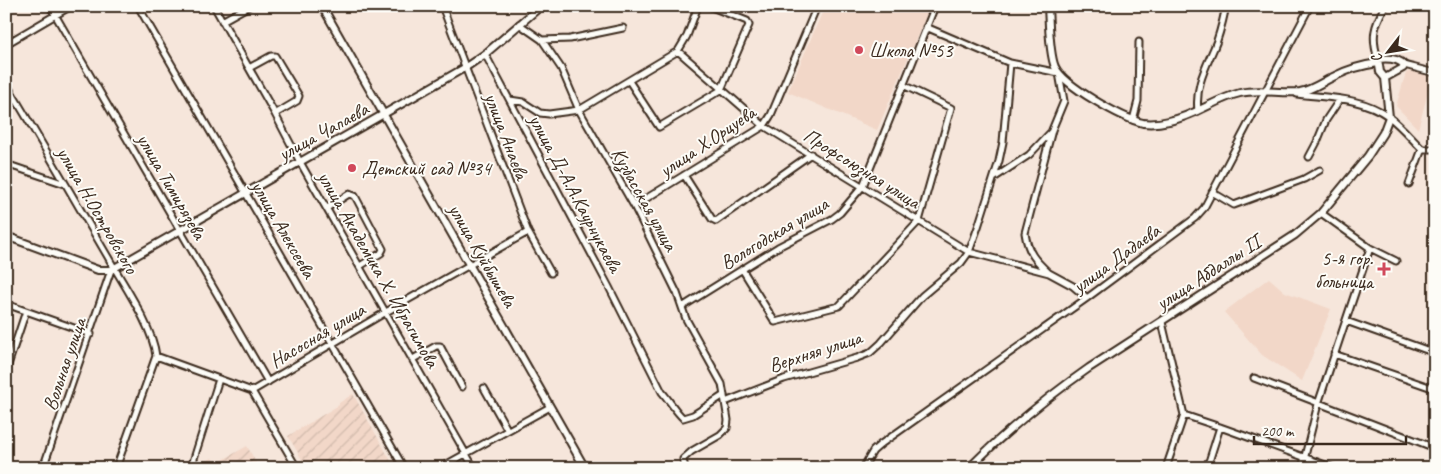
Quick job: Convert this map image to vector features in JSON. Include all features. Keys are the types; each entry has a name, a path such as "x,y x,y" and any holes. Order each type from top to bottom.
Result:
{"street":[{"name":"улица Тимирязева","path":"50,6 268,382"},
{"path":"6,44 71,6"},
{"name":"улица Алексеева","path":"138,6 404,468"},
{"name":"улица Академика Х. Ибрагимова","path":"214,6 250,68 300,162 474,468"},
{"path":"222,21 249,6"},
{"name":"улица Куйбышева","path":"322,6 585,468"},
{"name":"улица Анаева","path":"442,6 528,232 551,273"},
{"path":"510,100 523,102 540,113 549,114 579,110 678,51 698,6"},
{"path":"629,81 659,127 721,90 749,25 746,21 709,6"},
{"name":"улица Х.Орцуева","path":"634,206 764,126 771,115 817,6"},
{"name":"Вологодская улица","path":"682,307 778,246 832,219 840,213 862,186 935,6"},
{"path":"1048,6 1053,62 1059,73 1066,81 1090,97 1133,120 1147,123 1182,118 1238,93 1306,90 1349,70 1386,58 1401,61 1404,65 1435,73"},
{"path":"1198,111 1197,101 1201,79 1215,46 1226,6"},
{"name":"улица Дадаева","path":"864,468 873,451 881,444 1087,298 1195,218 1204,208 1310,6"},
{"path":"1378,61 1374,46 1374,32 1377,20 1385,6"},
{"name":"улица Чапаева","path":"113,269 466,67 485,54 539,7"},
{"name":"Кузбасская улица","path":"519,24 542,40 561,68 579,110 634,206 677,293 690,328 722,384 728,420 727,428 720,435 692,451 683,459 685,468"},
{"path":"926,27 1010,63 1059,73"},
{"path":"542,40 570,38 623,28"},
{"path":"1133,120 1138,101 1139,42"},
{"name":"Профсоюзная улица","path":"678,51 764,126 968,252 1049,273"},
{"name":"улица Д-А.А.Каурнукаева","path":"485,54 609,287 662,392 670,400 679,416 683,418 693,416 724,395"},
{"path":"250,68 271,56 275,56 299,96 297,101 275,114"},
{"name":"улица Абдаллы II","path":"969,468 1023,418 1065,385 1294,235 1321,213 1384,133 1389,117 1385,78 1380,72 1378,61"},
{"path":"968,252 994,178 1003,142 1010,63"},
{"path":"1385,78 1398,72 1404,65"},
{"path":"1059,73 1064,101 1052,130 1025,233 1027,246 1033,258 1049,273 1073,286 1087,298"},
{"name":"улица Н.Островского","path":"6,83 151,334 156,356"},
{"path":"742,268 775,322 829,309 839,305 919,221 950,108 903,85"},
{"path":"1281,91 1340,99 1370,106 1389,117 1422,148 1435,150"},
{"path":"6,97 17,101"},
{"path":"1309,157 1326,120 1340,99"},
{"path":"994,178 1029,155 1052,130"},
{"path":"1409,184 1422,148"},
{"path":"684,175 712,219 716,221 812,154"},
{"path":"6,164 65,184"},
{"path":"1212,192 1234,205 1304,179 1320,170"},
{"path":"327,208 349,194 355,196 383,249 381,253 360,266"},
{"path":"1321,213 1370,248 1396,261"},
{"name":"Насосная улица","path":"252,391 332,343 528,232"},
{"path":"6,236 98,270 113,269"},
{"path":"1302,468 1318,404 1370,248"},
{"name":"Верхняя улица","path":"725,402 784,378 870,353 922,296 961,263 968,252"},
{"name":"Вольная улица","path":"43,468 113,269"},
{"path":"6,304 91,334"},
{"path":"6,370 26,311"},
{"path":"1346,321 1435,353"},
{"path":"1162,322 1184,415 1166,468"},
{"path":"413,359 436,346 440,346 462,387"},
{"path":"1334,354 1435,389"},
{"path":"116,468 156,356 252,391 297,468"},
{"path":"1254,378 1435,448"},
{"path":"191,468 219,379"},
{"path":"484,388 507,429"},
{"path":"440,468 507,429 550,407"},
{"path":"1184,415 1334,468"},
{"path":"1220,427 1208,465 1223,468"},
{"path":"974,468 981,456"},
{"path":"1433,468 1435,464"}],"shaded area":[{"name":"Школа №53","path":"825,6 923,6 929,9 877,130 788,92"},
{"path":"1415,69 1433,74 1418,129 1396,106 1406,73"},
{"path":"1269,278 1285,292 1331,309 1302,381 1262,355 1224,312"},
{"path":"353,394 395,468 307,468 288,436 339,405 339,403"},
{"path":"247,446 259,468 200,468 199,465 212,458 216,464"}],"place":[{"name":"Школа №53","path":"859,50"},
{"name":"Детский сад №34","path":"352,168"},
{"name":"5-я гор. больница","path":"1384,269"}]}
